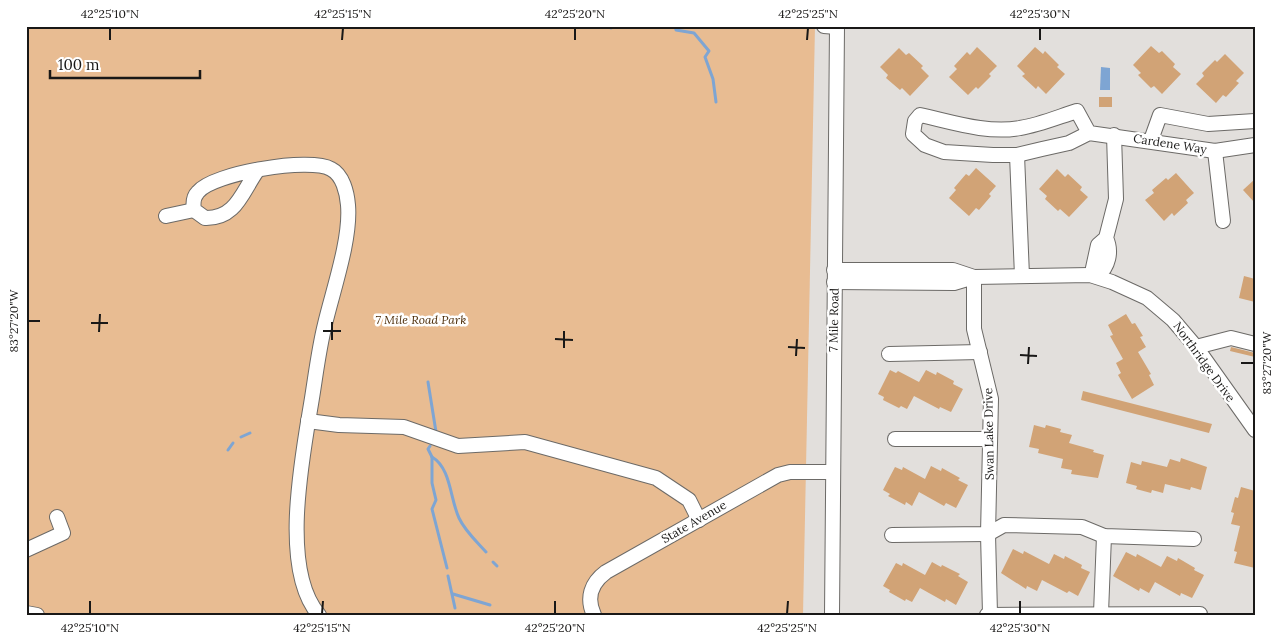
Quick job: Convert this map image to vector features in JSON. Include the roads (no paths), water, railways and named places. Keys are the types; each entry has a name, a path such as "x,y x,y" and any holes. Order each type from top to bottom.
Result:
{"street":[{"name":"7 Mile Road","path":"832,615 833,27"},
{"path":"1077,111 1089,132 1069,143 1017,155 944,152 925,145 913,134 915,121 920,115 968,126 998,129 1020,128 1077,111"},
{"path":"1151,140 1160,115 1208,124 1255,121"},
{"name":"Cardene Way","path":"1089,132 1215,151 1255,145"},
{"path":"1097,276 1104,271 1110,248 1106,238 1116,199 1114,135"},
{"path":"1215,151 1223,221"},
{"path":"1017,155 1022,276"},
{"path":"258,171 237,204 224,216 205,218 194,210 193,202 197,193 207,184 228,176 258,171 306,164 332,169 339,176 345,189 348,206 348,224 324,326 298,490 297,538 302,579 307,598 319,615"},
{"path":"166,216 194,210"},
{"name":"Northridge Drive","path":"834,276 953,270 974,277 1097,276 1131,289 1147,298 1174,320 1196,347 1255,430"},
{"name":"Swan Lake Drive","path":"974,277 974,329 990,388 989,614"},
{"path":"1196,347 1231,338 1255,344"},
{"path":"889,354 980,352"},
{"path":"308,420 339,425 404,427 458,446 525,442 656,478 689,500 699,520"},
{"path":"895,439 990,439"},
{"name":"State Avenue","path":"594,615 590,606 591,593 601,576 778,475 790,472 832,472"},
{"path":"26,550 63,533 57,517"},
{"path":"892,535 988,534 1004,525 1013,525 1082,527 1104,536 1194,539"},
{"path":"1101,613 1104,536"},
{"path":"26,613 37,615"},
{"path":"989,614 1200,614"}],"water":[{"path":"1101,67 1110,68 1110,90 1100,90"}],"waterway":[{"path":"675,26 676,30 694,33 709,51 705,57 713,79 716,102"},
{"path":"428,382 436,432"},
{"path":"241,437 250,433"},
{"path":"228,450 233,443"},
{"path":"430,446 428,449 432,457 432,483 436,500 432,509 447,568"},
{"path":"432,457 443,468 447,476 461,523 486,552"},
{"path":"493,562 497,566"},
{"path":"448,576 455,608"},
{"path":"453,594 490,605"}],"park label":[{"name":"7 Mile Road Park","path":"421,320"}]}
